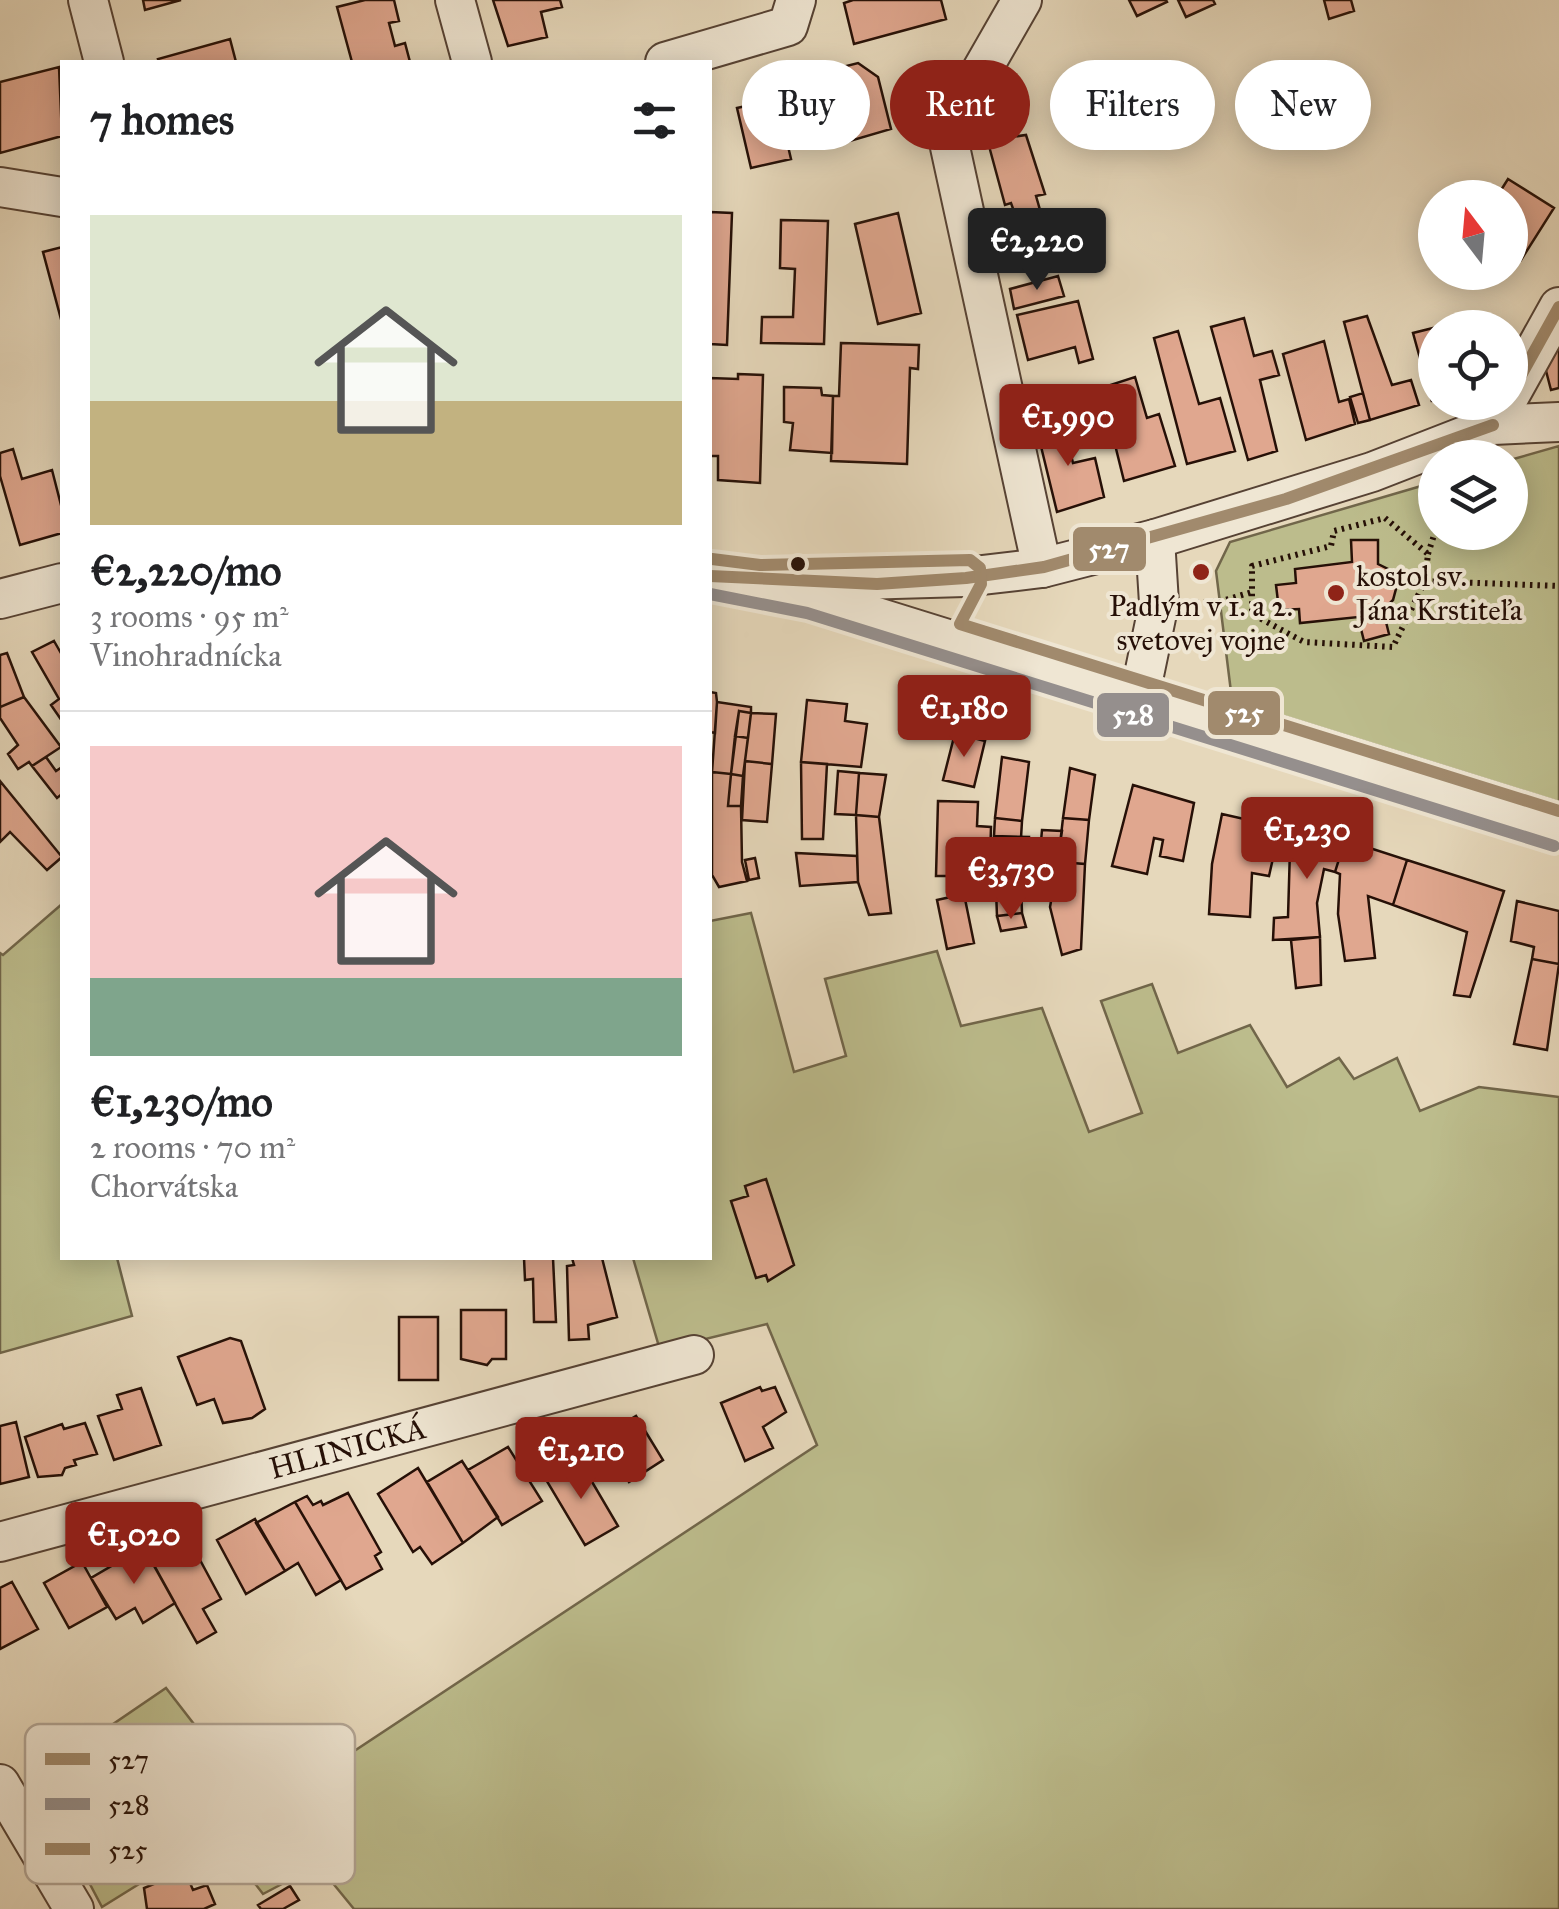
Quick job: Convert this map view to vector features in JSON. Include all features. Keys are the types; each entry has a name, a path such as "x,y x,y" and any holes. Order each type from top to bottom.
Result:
{"street":[{"path":"88,0 103,60"},
{"path":"455,0 471,60"},
{"path":"672,60 788,26 796,0"},
{"path":"1022,0 964,103 950,147 1042,568"},
{"path":"0,188 60,197"},
{"path":"1528,362 1559,307"},
{"path":"1528,414 1559,422"},
{"path":"760,583 965,578 1042,568 1155,539 1372,472 1477,420"},
{"path":"1139,699 1158,604 1155,539"},
{"path":"712,576 760,583 936,634 1559,828"},
{"path":"936,634 965,578"},
{"path":"0,599 60,584"},
{"name":"HLINICKÁ","path":"0,1542 694,1355"},
{"path":"0,1784 25,1826"},
{"path":"59,1884 74,1909"}],"path":[{"path":"1428,554 1385,518 1334,530 1332,546 1252,566 1252,614 1304,642 1392,647 1425,581 1429,550"},
{"path":"1425,581 1559,586"},
{"path":"1158,604 1222,602 1252,592"}],"green space":[{"path":"1559,446 1559,802 1232,700 1216,571 1230,542 1418,487 1418,550 1528,550 1528,455"},
{"path":"60,906 60,1260 118,1260 132,1316 0,1353 0,953 3,955"},
{"path":"751,913 794,1072 846,1056 825,979 937,951 961,1026 1042,1008 1089,1132 1142,1113 1101,1001 1152,984 1178,1053 1250,1025 1287,1087 1339,1058 1354,1079 1397,1058 1420,1111 1479,1087 1559,1097 1559,1909 354,1909 334,1884 355,1884 355,1751 817,1445 767,1324 660,1350 634,1260 712,1260 712,921"},
{"path":"166,1688 194,1724 113,1724"},
{"path":"90,1884 139,1884 102,1907"},
{"path":"255,1884 282,1884 263,1894"}],"building":[{"path":"143,0 181,0 145,10"},
{"path":"365,0 394,0 399,21 389,23 395,46 405,43 409,60 351,60 337,7"},
{"path":"493,0 560,0 562,7 541,12 547,37 508,46"},
{"path":"941,0 946,19 854,44 844,3"},
{"path":"1129,0 1166,0 1167,2 1137,16"},
{"path":"1178,0 1213,0 1215,4 1186,17"},
{"path":"1324,0 1351,0 1354,11 1329,19"},
{"path":"230,39 235,60 158,60"},
{"path":"59,67 60,137 0,153 0,82"},
{"path":"870,71 878,77 890,129 870,135"},
{"path":"1030,147 1045,194 1036,196 1040,210 1016,217 1011,203 1005,205 990,150"},
{"path":"747,150 789,150 791,159 751,168"},
{"path":"1528,192 1554,208 1528,249"},
{"path":"712,212 732,213 727,345 712,344"},
{"path":"898,213 921,313 878,324 855,224"},
{"path":"781,220 828,221 824,344 761,343 762,317 793,317 795,269 780,268"},
{"path":"60,248 60,316 43,252"},
{"path":"1058,276 1064,296 1014,309 1010,289"},
{"path":"1078,301 1093,359 1079,363 1075,347 1028,360 1017,315"},
{"path":"1367,316 1392,385 1411,380 1418,405 1370,420 1344,322"},
{"path":"1244,318 1254,356 1272,351 1279,375 1260,380 1277,451 1248,460 1211,327"},
{"path":"1178,331 1199,404 1220,398 1235,451 1187,464 1154,338"},
{"path":"1324,341 1339,402 1349,399 1355,424 1306,440 1283,354"},
{"path":"841,343 919,345 918,369 910,368 907,464 831,461 833,396 839,396"},
{"path":"1559,343 1559,388 1551,390 1545,367"},
{"path":"738,374 763,375 760,483 718,480 718,456 712,456 712,378 738,379"},
{"path":"1135,377 1147,418 1159,414 1175,466 1124,481 1101,388"},
{"path":"784,387 821,388 822,395 833,396 832,453 790,450 793,423 784,422"},
{"path":"1363,393 1370,420 1358,423 1350,397"},
{"path":"1062,419 1073,463 1095,458 1104,497 1057,512 1036,426"},
{"path":"13,449 22,479 52,470 60,501 60,534 20,545 0,476 0,453"},
{"name":"kostol sv. Jána Krstiteľa","path":"1351,540 1378,540 1378,564 1390,570 1397,585 1393,600 1383,610 1389,634 1364,641 1358,617 1300,623 1299,609 1279,610 1276,585 1296,583 1295,569 1352,562"},
{"path":"54,641 60,652 60,718 51,705 59,699 32,652"},
{"path":"7,653 24,697 0,707 0,655"},
{"path":"712,692 716,693 717,702 715,733"},
{"path":"24,697 60,748 32,766 29,762 18,769 8,754 18,745 0,718 0,707"},
{"path":"807,700 847,704 845,721 867,724 861,767 801,762"},
{"path":"717,702 751,707 751,713 739,711 731,774 712,772"},
{"path":"739,711 751,713 748,738 735,736"},
{"path":"751,713 776,714 772,764 745,761"},
{"path":"955,733 985,741 974,787 943,780"},
{"path":"735,736 748,738 743,776 731,774"},
{"path":"46,757 56,771 60,768 60,796 57,798 32,766"},
{"path":"1002,757 1029,762 1022,821 995,818"},
{"path":"745,761 772,764 767,822 742,820"},
{"path":"801,762 827,764 823,839 802,839"},
{"path":"1070,768 1095,775 1089,820 1063,818"},
{"path":"838,771 859,773 856,815 835,814"},
{"path":"712,772 731,774 728,806 741,806 742,862 747,881 719,887 712,875"},
{"path":"859,773 886,775 879,817 856,815"},
{"path":"731,774 743,776 741,806 728,806"},
{"path":"0,781 60,859 47,870 10,832 0,842"},
{"path":"1133,785 1194,803 1183,861 1160,856 1163,840 1154,838 1147,874 1112,866"},
{"path":"938,801 978,802 977,826 991,827 989,891 948,890 948,876 936,876"},
{"path":"1222,814 1280,827 1269,876 1252,873 1250,917 1209,914 1212,864"},
{"path":"856,815 879,817 891,913 869,915 858,882"},
{"path":"995,818 1022,821 1021,838 994,836"},
{"path":"1063,818 1089,820 1085,864 1058,862"},
{"path":"1298,825 1345,840 1335,872 1324,869 1317,903 1320,937 1273,940 1274,918 1288,917 1290,849"},
{"path":"1042,830 1062,831 1052,896 1036,898"},
{"path":"994,836 1029,837 1028,858 1020,858 1022,913 997,916"},
{"path":"1345,840 1407,860 1393,905 1368,896 1375,958 1345,961 1338,914 1340,874 1335,872"},
{"path":"796,853 857,856 858,882 800,886"},
{"path":"755,858 759,878 749,880 745,860"},
{"path":"1407,860 1504,891 1470,997 1454,995 1467,932 1393,905"},
{"path":"1058,862 1085,864 1081,949 1062,955 1050,907"},
{"path":"964,894 974,943 947,949 937,900"},
{"path":"1517,901 1559,911 1559,964 1532,959 1534,947 1511,941"},
{"path":"1022,913 1026,927 1001,931 997,916"},
{"path":"1320,937 1321,985 1296,988 1291,940"},
{"path":"1532,959 1559,964 1547,1050 1514,1044"},
{"path":"766,1179 794,1265 768,1281 766,1275 756,1278 731,1201 748,1196 745,1186"},
{"path":"524,1260 553,1260 556,1322 534,1322 533,1279 525,1280"},
{"path":"573,1260 603,1260 617,1317 588,1325 589,1339 569,1340 567,1266 574,1265"},
{"path":"461,1310 506,1310 506,1359 492,1359 487,1365 461,1359"},
{"path":"399,1317 438,1317 438,1380 399,1380"},
{"path":"230,1338 241,1341 265,1409 252,1418 223,1423 214,1399 197,1405 178,1357"},
{"path":"760,1387 762,1391 775,1387 786,1412 763,1427 773,1448 745,1461 721,1403"},
{"path":"141,1388 161,1445 114,1460 98,1416 122,1409 117,1395"},
{"path":"636,1416 663,1460 629,1482 623,1472 613,1470 602,1436"},
{"path":"16,1422 29,1477 0,1484 0,1426"},
{"path":"85,1423 97,1454 74,1460 76,1465 65,1468 62,1475 38,1477 25,1437 62,1424 64,1429"},
{"path":"508,1447 542,1501 502,1525 468,1470"},
{"path":"578,1458 618,1526 585,1545 545,1478"},
{"path":"462,1461 498,1517 463,1543 427,1482"},
{"path":"418,1468 463,1543 432,1564 420,1547 413,1552 378,1494"},
{"path":"348,1493 381,1552 375,1556 382,1569 346,1589 295,1502 307,1496 313,1505 321,1501 323,1505"},
{"path":"295,1502 341,1580 316,1595 298,1563 285,1571 256,1523"},
{"path":"255,1519 285,1571 246,1594 217,1540"},
{"path":"186,1534 221,1599 203,1609 216,1632 197,1643 148,1555"},
{"path":"144,1547 175,1603 143,1623 135,1608 116,1619 91,1578"},
{"path":"82,1562 107,1607 69,1628 44,1583"},
{"path":"12,1582 38,1629 0,1649 0,1588"},
{"path":"154,1884 190,1884 193,1890 207,1885 215,1904 204,1909 147,1909 144,1888"},
{"path":"290,1886 299,1900 283,1909 261,1909 258,1905"}],"transit line":[{"name":"527","path":"1528,363 1559,307"},
{"name":"527","path":"712,576 877,584 966,578 1044,567 1286,499 1493,425"},
{"name":"525","path":"712,559 760,565 970,560 980,568 981,584 960,624 1559,811"},
{"name":"528","path":"712,594 807,613 1554,846"}],"place":[{"name":"Padlým v 1. a 2. svetovej vojne","path":"1201,572"},
{"name":"kostol sv. Jána Krstiteľa","path":"1336,593"}]}
